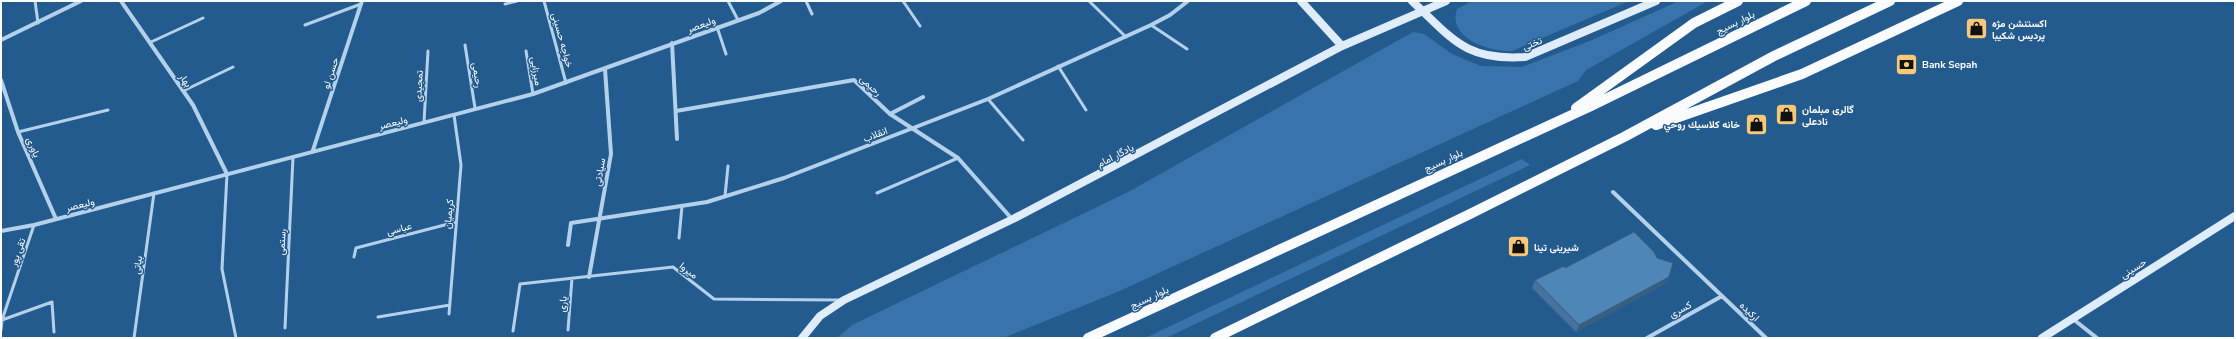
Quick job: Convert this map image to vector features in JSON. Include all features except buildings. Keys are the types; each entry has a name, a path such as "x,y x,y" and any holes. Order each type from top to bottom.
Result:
{"main road":[{"path":"1564,117 1694,23 1738,1"},
{"name":"بلوار بسیج","path":"1088,338 1564,117 1589,107 1806,1"},
{"path":"1215,338 1624,137 1774,56 1890,1"},
{"path":"1624,137 1802,74 1958,1"}],"street":[{"path":"1,40 81,1"},
{"name":"بهار","path":"121,1 184,90 227,174"},
{"name":"ولیعصر","path":"1,231 34,225 293,157 313,150 533,94 759,13 781,1"},
{"name":"انقلاب","path":"568,245 571,223 599,220 682,206 725,196 784,178 914,129 988,99 1151,25 1170,15 1188,1"},
{"path":"1301,1 1342,46"},
{"name":"تختی","path":"1412,1 1457,43 1470,51 1488,58 1506,60 1524,57 1656,1"},
{"name":"یادگار امام","path":"802,338 821,314 844,300 1013,219 1342,46 1422,10 1446,1"},
{"name":"حسن لو","path":"313,150 362,3"},
{"path":"672,43 678,139"},
{"name":"سیادتی","path":"589,277 611,154 605,69"},
{"name":"یاوری","path":"1,80 18,132 56,219"},
{"name":"رحیمی","path":"676,111 854,80 890,114 958,158 1013,219"},
{"path":"890,114 923,98"},
{"name":"ارکیده","path":"1613,192 1766,338"},
{"name":"حسینی","path":"2042,338 2235,216"},
{"name":"کسری","path":"1647,338 1722,296"},
{"path":"2073,319 2097,338"}],"lane":[{"path":"36,1 38,23"},
{"path":"505,4 517,1"},
{"name":"خواجه حسینی","path":"544,1 566,83"},
{"path":"728,1 738,20"},
{"path":"806,1 812,14"},
{"path":"903,1 920,26"},
{"path":"1089,1 1126,37"},
{"path":"305,25 362,3"},
{"path":"151,42 203,18"},
{"path":"1151,25 1187,49"},
{"path":"717,27 726,54"},
{"name":"رحیمی","path":"465,45 475,108"},
{"name":"تمجیدی","path":"424,122 428,51"},
{"name":"میرزایی","path":"526,51 533,94"},
{"path":"1058,66 1086,110"},
{"path":"184,90 233,67"},
{"path":"988,99 1023,140"},
{"path":"18,132 108,110"},
{"name":"کریمیان","path":"449,314 461,165 454,115"},
{"name":"رستمی","path":"285,328 293,157"},
{"path":"877,193 958,158"},
{"path":"725,196 728,166"},
{"path":"227,174 222,269 236,338"},
{"name":"بیاتی","path":"134,338 154,193"},
{"path":"679,238 682,206"},
{"name":"عباسی","path":"354,257 356,248 456,222"},
{"name":"تقی پور","path":"1,330 2,320 34,225"},
{"name":"میروا","path":"513,331 520,284 673,267 714,299 844,300"},
{"name":"یاری","path":"568,330 572,278"},
{"path":"2,320 52,302 54,332"},
{"path":"378,317 450,305"}],"shaded area":[{"path":"1472,1 1629,1 1512,51 1503,51 1482,46 1472,41 1458,28 1456,19 1457,9"},
{"path":"1679,1 1708,1 1586,70 1578,81 1115,293 1003,338 837,338 852,325 1128,192 1413,32 1424,34 1452,54 1481,66 1522,67 1592,40"},
{"path":"1522,159 1530,165 1166,338 1145,338"}],"place":[{"name":"اکستنشن مژه پردیس شکیبا","path":"1976,29"},
{"name":"Bank Sepah","path":"1906,64"},
{"name":"گالری مبلمان نادعلی","path":"1786,115"},
{"name":"خانه كلاسيك روحي","path":"1756,124"},
{"name":"شیرینی تینا","path":"1519,247"}]}
